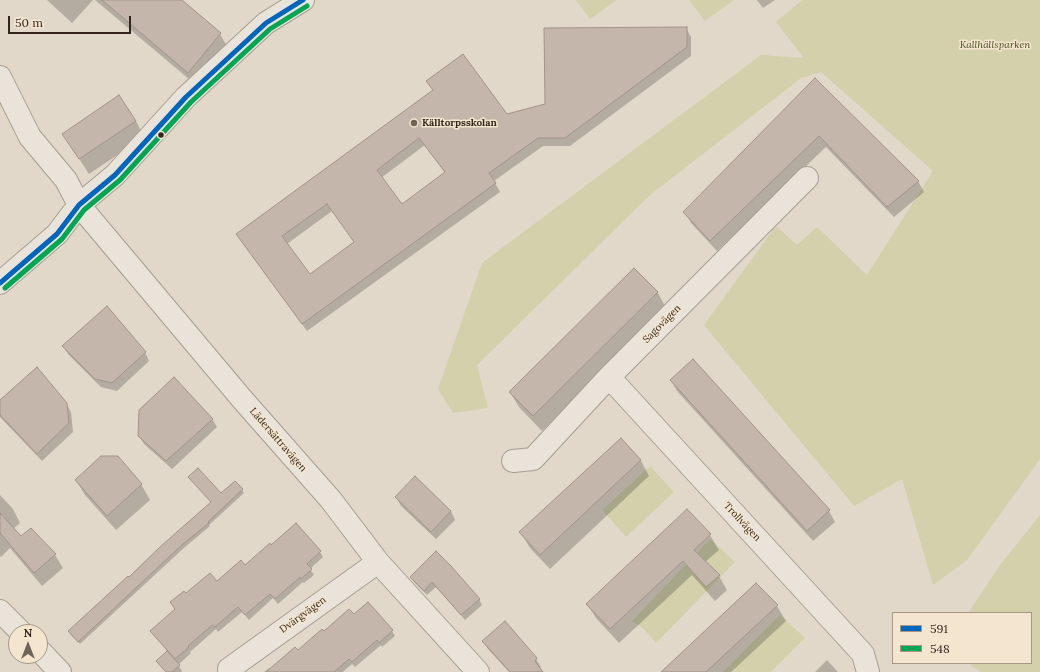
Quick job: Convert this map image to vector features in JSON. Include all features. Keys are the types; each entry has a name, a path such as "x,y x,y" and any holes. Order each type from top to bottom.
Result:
{"street":[{"path":"0,283 57,234 79,205 115,175 186,97 266,23 303,0"},
{"name":"Lädersättravägen","path":"0,77 30,137 66,180 79,205 242,399 331,500 378,562 478,672"},
{"name":"Sagovägen","path":"513,461 532,459 609,377 807,178"},
{"name":"Trollvägen","path":"609,377 863,654 868,671"},
{"name":"Dvärgvägen","path":"229,669 378,562"},
{"path":"0,611 13,624"},
{"path":"48,660 60,672"}],"green space":[{"path":"576,0 617,0 590,19"},
{"path":"689,0 734,0 705,21"},
{"name":"Kallhällsparken","path":"802,0 1040,0 1040,459 967,560 933,585 902,479 854,506 704,325 776,226 797,245 817,227 867,275 933,171 821,72 801,78 650,195 477,365 488,408 453,413 438,389 482,263 761,55 804,58 776,22"},
{"path":"650,466 674,492 626,537 602,510"},
{"path":"1040,515 1040,672 981,672 971,666 971,664 1032,664 1032,612 969,612 1000,565"},
{"path":"710,539 735,562 656,643 643,628 632,621"},
{"path":"780,615 805,638 771,672 723,672"}],"building":[{"path":"102,0 182,0 221,33 188,73"},
{"path":"687,27 687,47 565,138 538,138 489,173 496,183 302,324 236,234 433,90 426,81 463,54 507,114 545,104 544,28","holes":["419,138 445,172 402,204 377,170","327,204 354,242 310,274 282,236"]},
{"path":"815,78 919,181 887,207 819,136 710,241 683,212"},
{"path":"119,95 136,121 79,159 62,134"},
{"path":"634,268 658,292 533,416 509,392"},
{"path":"107,306 146,352 112,383 95,379 62,346"},
{"path":"693,359 830,510 807,531 670,380"},
{"path":"37,367 67,403 69,423 37,454 0,415 0,400"},
{"path":"174,377 213,419 166,461 138,436 139,410"},
{"path":"621,438 641,460 540,555 519,532"},
{"path":"101,456 118,456 142,484 107,516 75,480"},
{"path":"198,468 221,493 235,481 243,489 208,522 209,523 183,544 78,642 68,631 211,502 188,477"},
{"path":"415,476 451,511 431,532 395,497"},
{"path":"687,509 711,534 694,550 720,575 706,587 683,561 610,629 586,604"},
{"path":"0,513 21,536 31,528 56,554 34,573 0,533"},
{"path":"296,523 321,551 307,564 312,569 301,579 300,577 275,599 270,594 245,615 238,607 215,627 212,625 175,659 150,631 175,609 170,602 184,591 186,593 210,573 217,581 241,560 245,565"},
{"path":"436,551 480,599 461,615 432,582 424,591 410,577"},
{"path":"756,583 778,605 706,672 661,672"},
{"path":"368,602 393,630 379,643 377,640 352,662 349,659 334,672 266,672 295,647 298,650 322,629 324,631 349,609 354,614"},
{"path":"505,621 537,658 535,661 543,672 510,672 482,641"},
{"path":"167,651 180,665 172,672 166,672 156,661"}],"transit line":[{"name":"591","path":"0,283 57,234 79,205 115,175 186,97 266,23 303,0"},
{"name":"548","path":"5,288 62,239 84,210 120,180 191,102 270,29 307,6"}],"place":[{"name":"Källtorpsskolan","path":"414,123"}]}
